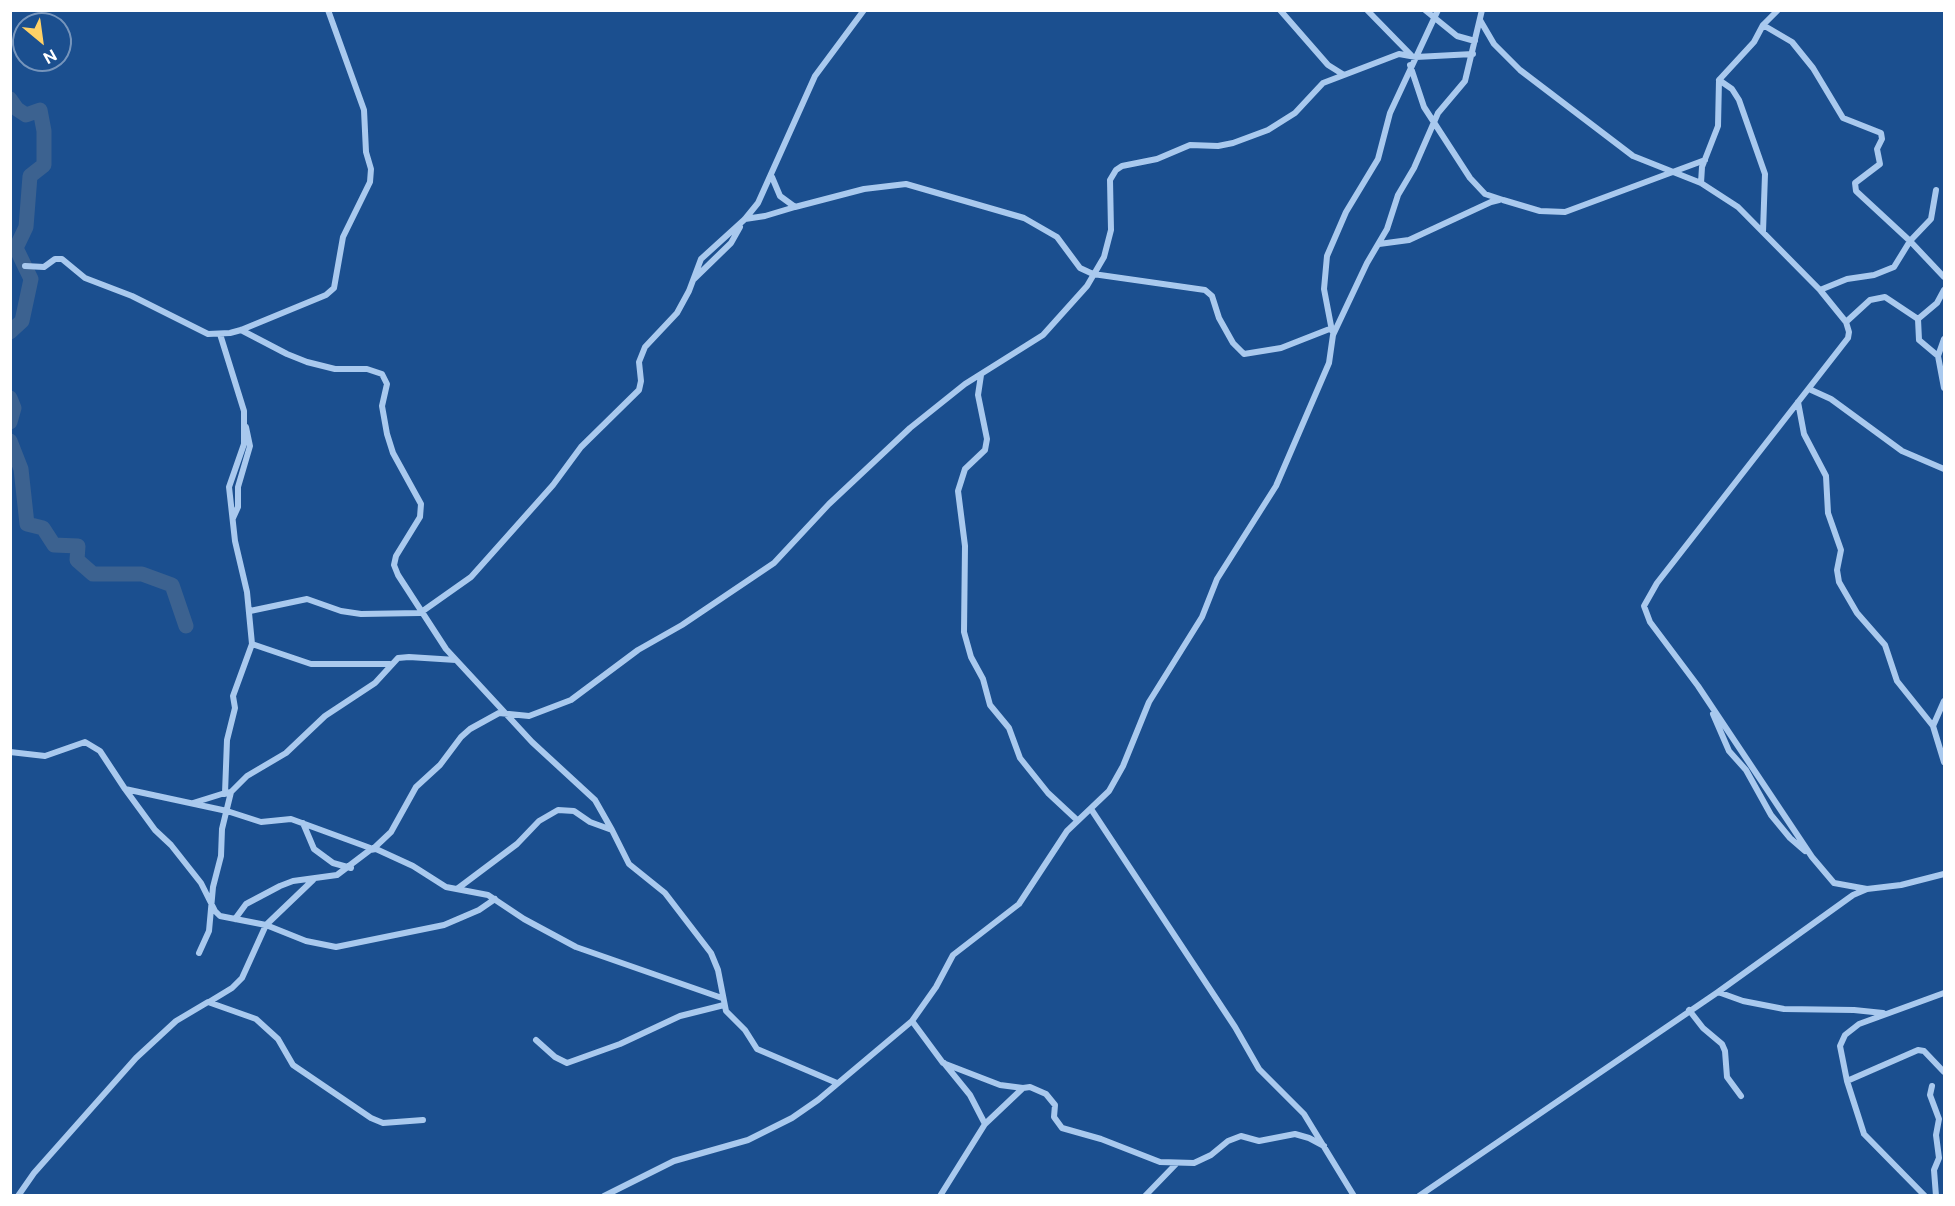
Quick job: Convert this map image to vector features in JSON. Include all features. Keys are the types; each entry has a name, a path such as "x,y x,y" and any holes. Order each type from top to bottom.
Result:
{"street":[{"path":"25,266 44,267 58,257 84,278 132,296 197,330 220,334 241,330 326,295 334,288 343,237 370,182 364,110 328,10"},
{"path":"250,611 307,599 341,611 361,614 420,613 471,577 494,555 553,485 581,447 635,396 641,381 639,362 645,347 677,313 701,259 743,221 758,203 772,177 815,76 864,10"},
{"path":"1280,10 1328,65 1344,75"},
{"path":"1367,10 1413,56"},
{"path":"1425,10 1457,36 1475,41"},
{"path":"604,1196 674,1161 723,1149 770,1130 807,1109 912,1021 936,987 953,955 1019,904 1077,820 1109,791 1123,766 1149,702 1202,617 1217,579 1276,486 1329,363 1332,331 1324,290 1327,256 1346,212 1378,159 1390,112 1413,56 1438,10"},
{"path":"1701,183 1701,172 1715,138 1719,119 1717,87 1719,80 1754,42 1763,25 1778,10"},
{"path":"694,279 731,243 743,221 864,189 906,184 1024,218 1057,237 1080,268 1093,274 1204,290 1212,296 1219,318 1233,343 1244,354 1281,348 1332,331 1387,230 1398,195 1414,168 1433,122 1445,103 1465,81 1473,54 1480,13"},
{"path":"1480,13 1494,44 1536,82 1633,156 1701,183 1738,207 1820,291 1846,322 1849,336 1657,583 1644,606 1650,622 1710,704 1812,857 1834,883 1853,895"},
{"path":"1763,25 1792,42 1808,60 1843,118 1881,133 1882,139 1877,149 1880,164 1854,186 1860,197 1911,241 1944,277"},
{"path":"235,919 246,904 280,886 293,881 337,875 351,868 391,832 416,787 449,755 461,737 493,715 505,712 529,716 572,700 638,650 682,625 774,563 829,504 901,436 965,384 1043,334 1087,286 1110,243 1110,180 1116,170 1122,166 1157,159 1190,145 1233,143 1268,130 1295,113 1323,83 1399,54 1413,56 1473,54"},
{"path":"1410,66 1420,98 1433,122 1476,187 1503,200 1540,211 1565,212 1650,178 1674,173 1705,160"},
{"path":"1719,80 1732,89 1739,100 1765,174 1763,232"},
{"path":"772,177 780,196 795,207"},
{"path":"1820,291 1847,279 1888,271 1931,219 1936,190"},
{"path":"1379,244 1409,240 1491,201 1503,200"},
{"path":"1918,319 1937,303 1944,290"},
{"path":"1846,322 1857,309 1879,297 1893,301 1918,319"},
{"path":"1918,319 1919,340 1938,356"},
{"path":"241,330 307,362 335,369 368,369 382,374 387,384 382,406 387,434 393,453 421,504 420,517 401,545 394,565 420,613 456,660 531,742 595,800 628,864 665,893 711,953 718,970 723,1001 757,1049 837,1083"},
{"path":"220,334 232,366 244,411 245,427 249,434 250,446 238,487 238,507 233,518 250,611 252,644 233,696 235,708 227,740 224,794"},
{"path":"1944,339 1938,356 1944,388"},
{"path":"981,375 978,395 987,439 985,450 965,470 958,491 965,546 964,632 970,657 983,679 990,705 1009,729 1020,758 1048,793 1077,820"},
{"path":"1809,389 1831,399 1902,451 1944,469"},
{"path":"1798,402 1804,434 1826,476 1828,513 1841,550 1837,570 1839,582 1857,613 1885,645 1897,681 1932,726 1944,762"},
{"path":"252,644 311,664 390,664"},
{"path":"199,953 209,931 225,810 231,792 247,776 286,753 325,716 375,683 390,664 398,658 456,660"},
{"path":"1932,726 1944,701"},
{"path":"1710,704 1729,751 1746,770 1771,815 1790,838 1812,857"},
{"path":"10,752 45,756 80,742 93,744 155,830 171,845 201,884 220,916 266,925 306,940 336,947 444,925 479,910 495,899"},
{"path":"125,789 225,810 261,822 282,819 303,823 413,866 446,887 495,899 562,941 723,1001"},
{"path":"193,803 231,792"},
{"path":"1091,809 1235,1027 1259,1069 1304,1114 1354,1196"},
{"path":"457,889 517,843 538,821 558,810 574,811 590,822 612,830"},
{"path":"303,823 314,849 333,862 351,868"},
{"path":"1419,1196 1718,992 1853,895 1867,889 1901,885 1944,874"},
{"path":"18,1196 34,1173 136,1058 176,1021 232,988 242,978 266,925 313,880"},
{"path":"1834,883 1867,889"},
{"path":"1718,992 1764,1006 1784,1009 1864,1010 1883,1013"},
{"path":"1925,1196 1864,1134 1847,1081 1840,1046 1845,1035 1859,1024 1883,1013 1944,993"},
{"path":"536,1040 555,1057 567,1063 620,1044 680,1016 723,1001"},
{"path":"208,1002 256,1019 278,1039 293,1065 370,1118 383,1123 423,1120"},
{"path":"1689,1010 1703,1028 1722,1044 1725,1051 1727,1077 1742,1096"},
{"path":"912,1021 970,1095 985,1124"},
{"path":"1847,1081 1918,1050 1924,1051 1944,1072"},
{"path":"943,1063 1000,1085 1030,1088 1046,1094 1054,1105 1054,1118 1062,1128 1101,1139 1160,1162 1176,1164 1204,1160 1228,1141 1241,1136 1260,1141 1295,1134 1324,1146"},
{"path":"1932,1086 1930,1095 1939,1119 1936,1135 1939,1158 1934,1170 1936,1196"},
{"path":"940,1196 985,1124 1023,1088"},
{"path":"1145,1196 1176,1164"}],"waterway":[{"path":"10,99 17,109 26,115 40,110 44,131 44,165 30,176 26,227 16,248 31,279 22,321 10,332"},
{"path":"10,398 14,408 10,422"},
{"path":"10,441 21,469 27,524 43,528 54,545 78,546 77,560 93,574 142,574 172,585 186,626"}]}
